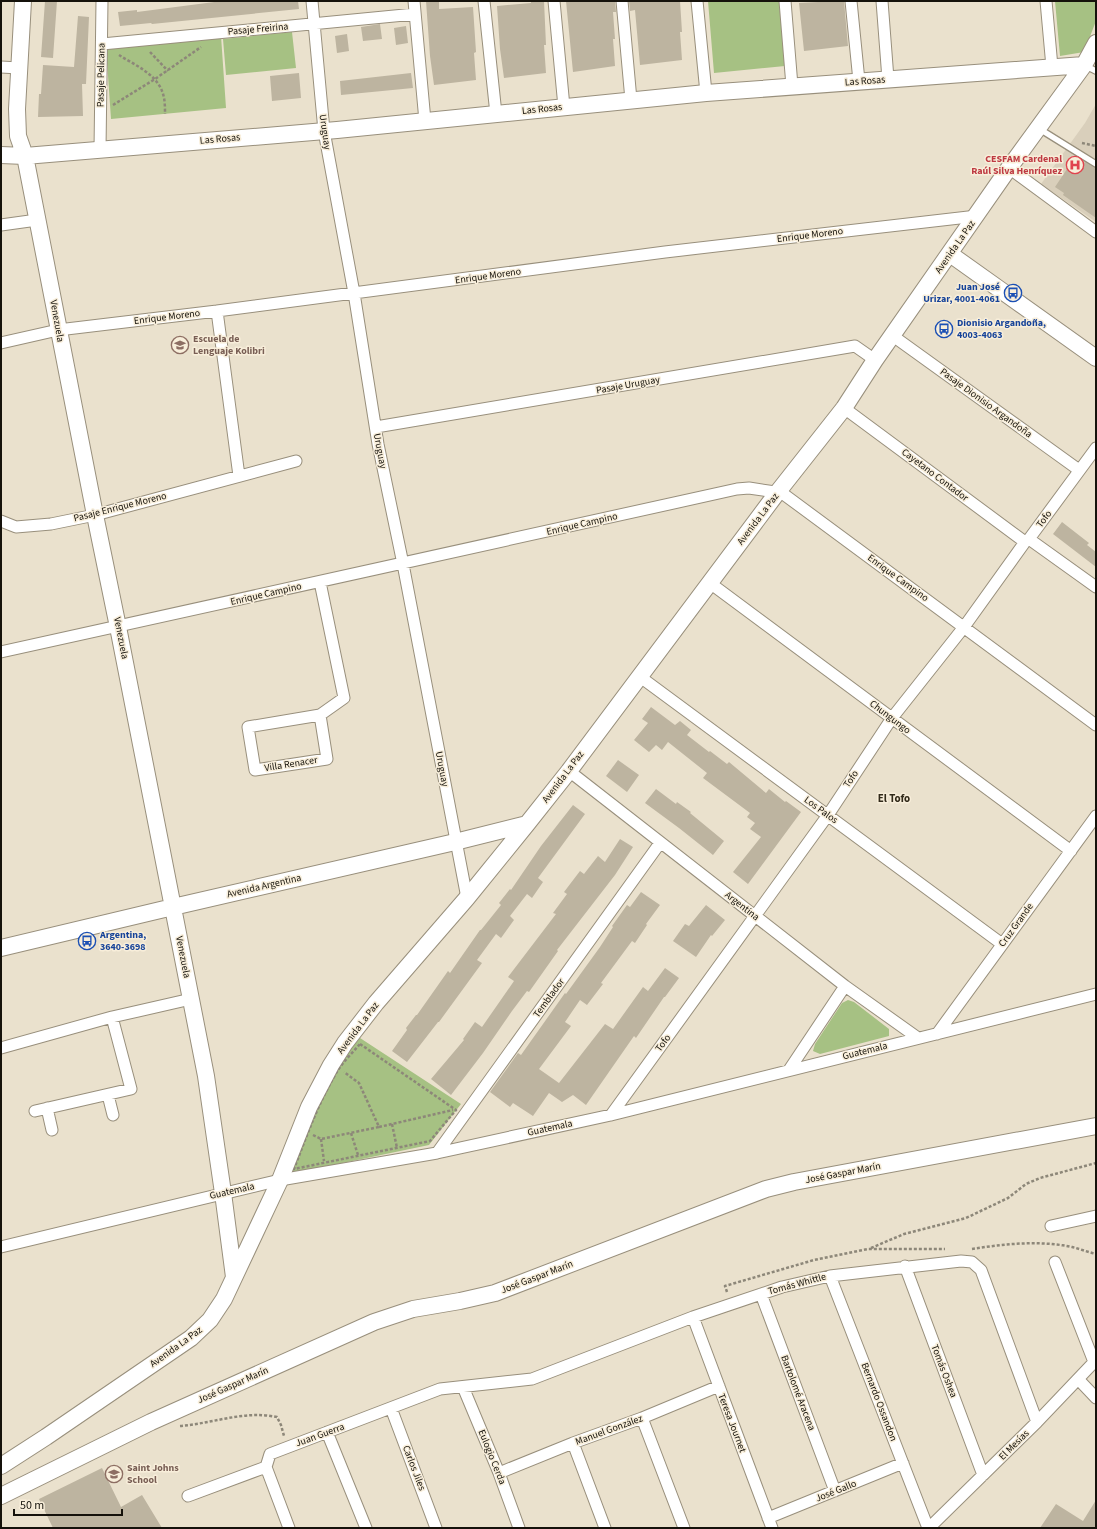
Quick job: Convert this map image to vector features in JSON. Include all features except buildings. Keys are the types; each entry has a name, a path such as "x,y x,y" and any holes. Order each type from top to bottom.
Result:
{"street":[{"name":"Venezuela","path":"23,1 17,109 18,136 24,156 37,220 206,1076 234,1277"},
{"name":"Pasaje Pelicana","path":"100,149 102,1"},
{"name":"Uruguay","path":"312,1 324,131 354,294 376,427 467,898"},
{"path":"414,1 425,121"},
{"path":"484,1 496,114"},
{"path":"554,1 564,107"},
{"path":"622,1 631,100"},
{"path":"697,1 706,92"},
{"path":"785,1 792,86"},
{"path":"851,1 859,81"},
{"path":"882,1 888,79"},
{"path":"1046,1 1052,67"},
{"name":"Pasaje Freirina","path":"102,44 415,14"},
{"name":"Avenida La Paz","path":"1,1466 191,1338 218,1310 280,1180 309,1107 331,1065 345,1043 376,1003 467,898 527,824 777,493 844,408 875,360 1038,128 1090,68 1096,43"},
{"path":"1,67 19,68"},
{"name":"Las Rosas","path":"1,155 24,156 324,131 706,92 1052,67 1090,68"},
{"path":"1010,168 1096,232"},
{"name":"Enrique Moreno","path":"1,343 58,330 354,294 665,252 977,216"},
{"path":"1,225 37,220"},
{"path":"950,254 1096,358"},
{"path":"217,311 239,476"},
{"name":"Pasaje Dionisio Argandoña","path":"893,336 1079,470"},
{"name":"Pasaje Uruguay","path":"376,427 855,346 875,360"},
{"name":"Cayetano Contador","path":"844,408 1027,541 1096,587"},
{"name":"Tofo","path":"611,1115 828,815 892,718 964,627 1096,448"},
{"name":"Pasaje Enrique Moreno","path":"1,520 16,527 51,524 95,515 296,462"},
{"name":"Enrique Campino","path":"1,652 737,489 748,488 782,493 1096,725"},
{"name":"Villa Renacer","path":"320,582 344,698 320,715 248,726 255,770 327,759 320,715"},
{"name":"Chungungo","path":"710,583 1071,851"},
{"name":"Los Palos","path":"639,676 1002,944"},
{"name":"Argentina","path":"569,770 660,843 845,986 918,1038"},
{"name":"Cruz Grande","path":"937,1034 1096,816"},
{"name":"Avenida Argentina","path":"1,948 456,842 527,824"},
{"name":"Temblador","path":"437,1153 660,843"},
{"path":"789,1070 845,986"},
{"name":"Guatemala","path":"1,1247 280,1180 437,1153 611,1115 1096,994"},
{"path":"1,1048 112,1017 191,999"},
{"path":"35,1111 131,1090 112,1017"},
{"path":"108,1095 113,1115"},
{"path":"47,1108 52,1130"},
{"name":"José Gaspar Marín","path":"1,1496 151,1422 354,1330 393,1315 437,1304 472,1299 501,1290 766,1189 794,1182 1096,1126"},
{"path":"1051,1226 1096,1216"},
{"name":"Tomás Whittle","path":"463,1387 532,1379 693,1318 782,1287 830,1276 905,1266 961,1261 972,1262 981,1270 1038,1422"},
{"path":"1055,1262 1095,1361"},
{"name":"Tomás Oshea","path":"905,1266 983,1475"},
{"name":"Bernardo Ossandon","path":"830,1276 929,1528"},
{"name":"Bartolomé Aracena","path":"761,1294 835,1491"},
{"name":"Teresa Journet","path":"693,1318 770,1523"},
{"name":"El Mesías","path":"929,1528 1038,1422 1095,1361"},
{"path":"1078,1379 1096,1398"},
{"name":"Manuel González","path":"499,1473 573,1443 642,1418 719,1386"},
{"name":"Juan Guerra","path":"266,1467 270,1454 440,1389 463,1387"},
{"name":"Eulogio Cerda","path":"463,1387 499,1473 519,1528"},
{"name":"Carlos Jiles","path":"391,1408 436,1528"},
{"path":"642,1418 684,1528"},
{"path":"327,1432 366,1528"},
{"path":"573,1443 605,1528"},
{"name":"José Gallo","path":"770,1523 835,1491 903,1463"},
{"path":"188,1496 266,1467 286,1527"}],"lane":[{"path":"1038,128 1096,164"}],"path":[{"path":"101,112 168,71 222,32"},
{"path":"141,40 168,71"},
{"path":"102,44 147,72 155,79 164,97 166,114"},
{"path":"360,1044 456,1110"},
{"path":"379,1127 358,1083 339,1068 323,1098 294,1169 430,1140 456,1110"},
{"path":"308,1133 321,1139 456,1110"},
{"path":"392,1124 397,1148"},
{"path":"351,1133 358,1156"},
{"path":"321,1139 325,1163"},
{"path":"868,1249 904,1234 966,1218 1008,1198 1026,1184 1040,1178 1096,1163"},
{"path":"179,1426 203,1424 241,1416 260,1415 277,1417 283,1432 285,1448"}],"shaded area":[{"name":"CESFAM Cardenal Raúl Silva Henríquez","path":"1096,104 1096,222 1041,184 1085,123"}],"green space":[{"path":"708,1 779,1 785,66 714,73"},
{"path":"1055,1 1096,1 1096,21 1084,52 1060,56"},
{"path":"292,32 296,68 226,75 223,39"},
{"path":"221,36 226,108 111,119 106,47"},
{"path":"848,1000 854,1002 889,1029 889,1036 820,1054 813,1051 815,1044 842,1003"},
{"path":"360,1038 461,1104 429,1145 290,1174 327,1083 337,1064"}],"place":[{"name":"CESFAM Cardenal Raúl Silva Henríquez","path":"1075,165"},
{"name":"Juan José Urizar, 4001-4061","path":"1013,293"},
{"name":"Dionisio Argandoña, 4003-4063","path":"944,329"},
{"name":"Escuela de Lenguaje Kolibri","path":"180,345"},
{"name":"Argentina, 3640-3698","path":"87,941"},
{"name":"Saint Johns School","path":"114,1474"}],"district":[{"name":"El Tofo","path":"894,798"}]}
